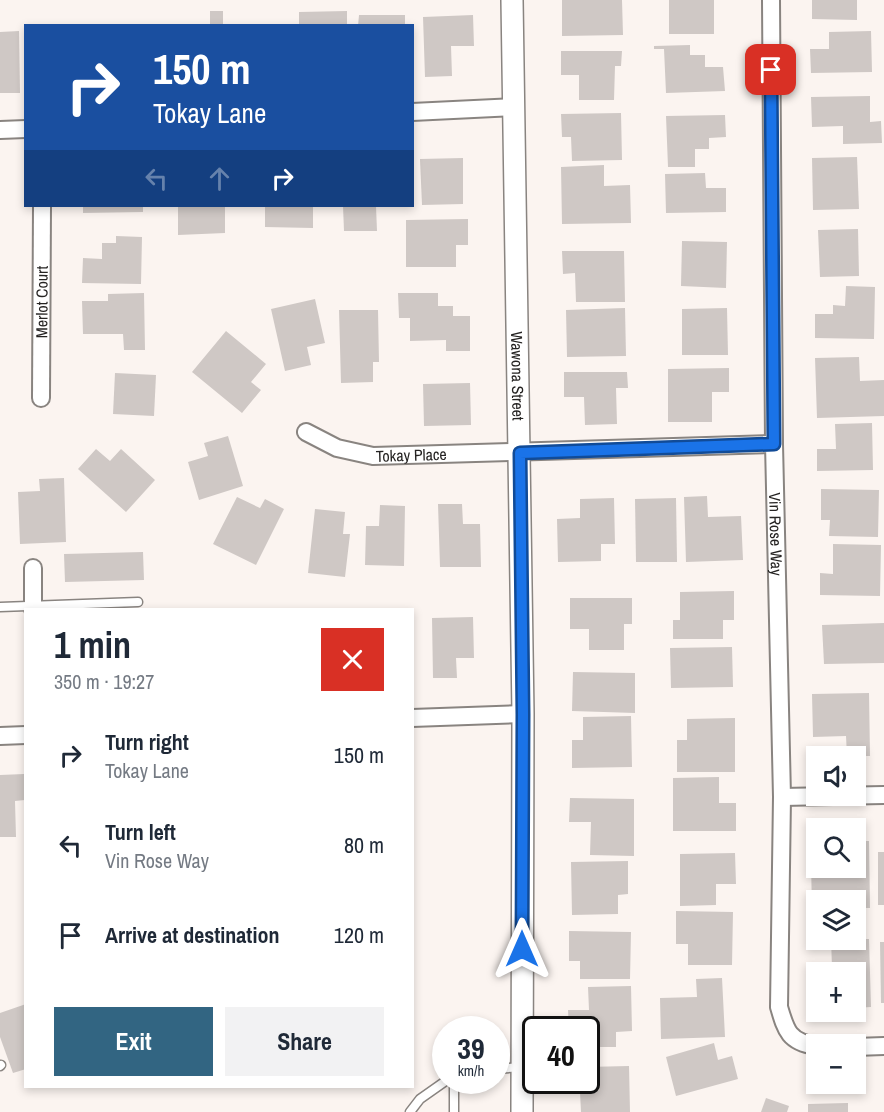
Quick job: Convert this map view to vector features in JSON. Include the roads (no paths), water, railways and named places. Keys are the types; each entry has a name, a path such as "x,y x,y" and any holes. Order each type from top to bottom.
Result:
{"street":[{"name":"Wawona Street","path":"512,0 523,714 522,1016"},
{"name":"Vin Rose Way","path":"771,0 774,444 782,798 778,1007 785,1030 801,1044 806,1045"},
{"path":"414,112 514,107"},
{"path":"0,130 24,129"},
{"name":"Merlot Court","path":"41,398 42,207"},
{"name":"Tokay Place","path":"306,432 337,448 373,456 774,444"},
{"path":"33,568 33,607"},
{"path":"414,718 523,714"},
{"path":"0,736 24,735"},
{"path":"782,798 884,795"},
{"path":"866,1047 884,1046"},
{"name":"Wawona Street","path":"522,1094 522,1112"}],"lane":[{"path":"0,607 138,602"},
{"path":"510,1067 522,1066"},
{"path":"410,1112 420,1099 432,1091"},
{"path":"454,1094 454,1112"}]}
